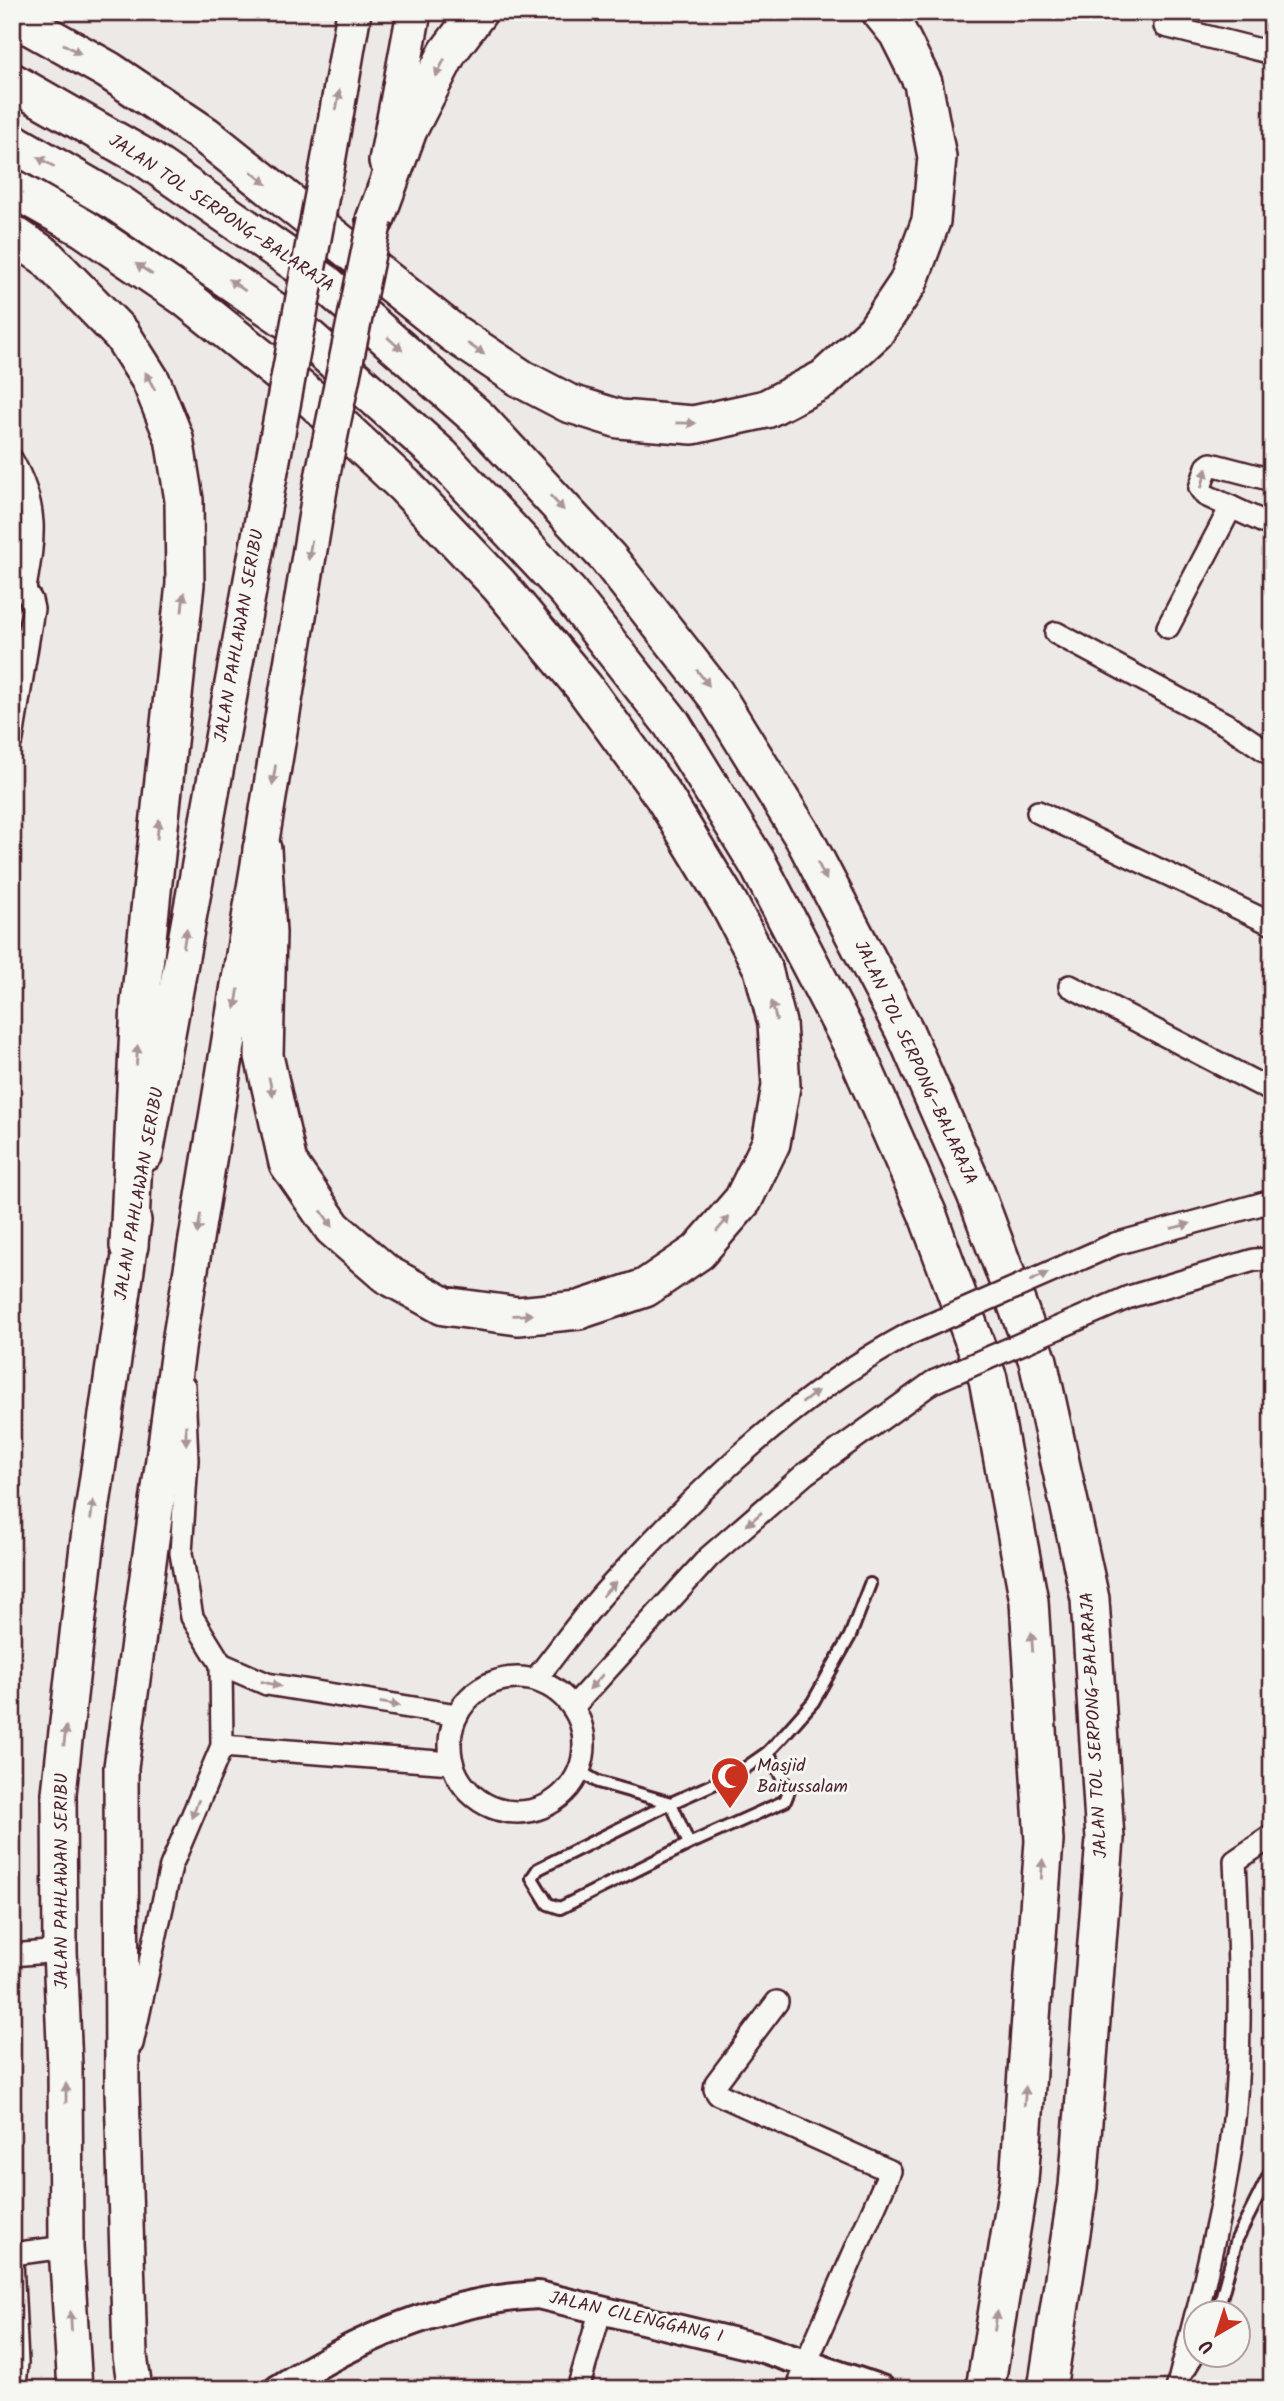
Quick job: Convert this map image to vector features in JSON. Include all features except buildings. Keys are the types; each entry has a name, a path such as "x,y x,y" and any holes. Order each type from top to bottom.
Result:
{"highway":[{"path":"375,220 408,130 448,52 478,12"},
{"path":"12,16 108,70 205,135 453,333 522,379 568,403 619,419 693,425 766,409 824,379 875,332 908,283 931,221 937,157 923,83 898,33 881,12"},
{"name":"JALAN TOL SERPONG–BALARAJA","path":"12,82 147,159 325,283 488,429 608,558 715,694 804,838 904,1030 976,1194 1038,1361 1090,1599 1105,1839 1078,2187 1046,2389"},
{"path":"12,142 119,204 293,324 442,457 568,592 672,724 758,864 856,1052 927,1213 988,1379 993,1405 1029,1601 1045,1842 1019,2181 985,2389"},
{"path":"12,188 83,228 187,298 312,399 405,486 499,585 583,685 664,797 729,904 763,969 777,1023 781,1086 771,1143 743,1200 698,1252 645,1288 579,1310 518,1316 444,1306 386,1274 333,1228 288,1163 264,1056 267,933 262,849"},
{"path":"12,234 45,257 77,286 122,335 151,381 174,438 184,500 185,584 140,1003 129,1246"}],"main road":[{"name":"JALAN PAHLAWAN SERIBU","path":"75,2389 66,2247 59,1793 87,1546 129,1246 354,12"},
{"path":"135,2389 130,2356 122,2090 121,1767 179,1342 321,483 414,12"}],"street":[{"path":"1165,26 1272,53"},
{"path":"12,460 29,496 33,536 25,588"},
{"path":"1272,480 1211,464 1207,467 1200,488 1201,492 1272,526"},
{"path":"1168,627 1231,507"},
{"path":"12,570 25,588 33,609 20,635 12,738"},
{"path":"1056,634 1229,726 1272,755"},
{"path":"1038,812 1272,924"},
{"path":"1070,986 1272,1091"},
{"path":"536,1680 604,1594 701,1492 808,1397 866,1357 909,1334 1115,1244 1272,1201"},
{"path":"573,1707 709,1557 806,1474 933,1382 1129,1297 1254,1260 1272,1259"},
{"path":"122,2090 172,1866 222,1746 221,1664 192,1617 181,1553 187,1460 186,1401 179,1342"},
{"path":"221,1664 267,1684 457,1715"},
{"path":"512,1678 536,1680 556,1690 573,1707 583,1728 585,1751 581,1772 565,1793 546,1806 524,1812 500,1810 479,1801 463,1784 452,1763 451,1731 457,1715 470,1696 490,1684 512,1678"},
{"path":"222,1746 452,1763"},
{"path":"1200,2300 1221,2208 1235,2110 1239,1962 1235,1861 1272,1836"},
{"path":"12,1955 60,1951"},
{"path":"777,2002 716,2082 715,2090 718,2094 890,2171 806,2363 798,2389"},
{"path":"12,2254 66,2247"},
{"path":"12,2261 15,2389"},
{"name":"JALAN CILENGGANG I","path":"278,2389 313,2367 426,2315 509,2297 538,2295 760,2348 881,2389"},
{"path":"578,2389 601,2309"},
{"path":"1178,2389 1183,2370"}],"lane":[{"path":"768,1752 789,1791 785,1801 689,1844 560,1908 548,1904 533,1878 538,1868 671,1803 701,1792 738,1773 768,1752 813,1702 850,1636 870,1584"},
{"path":"581,1772 598,1782 671,1803"},
{"path":"671,1803 689,1844"},
{"path":"1221,2300 1237,2239 1272,2169"},
{"path":"1178,2389 1190,2370"}],"shaded area":[{"path":"22,1864 20,2389 12,2389 12,1865"}],"place":[{"name":"Masjid Baitussalam","path":"730,1810"}]}
